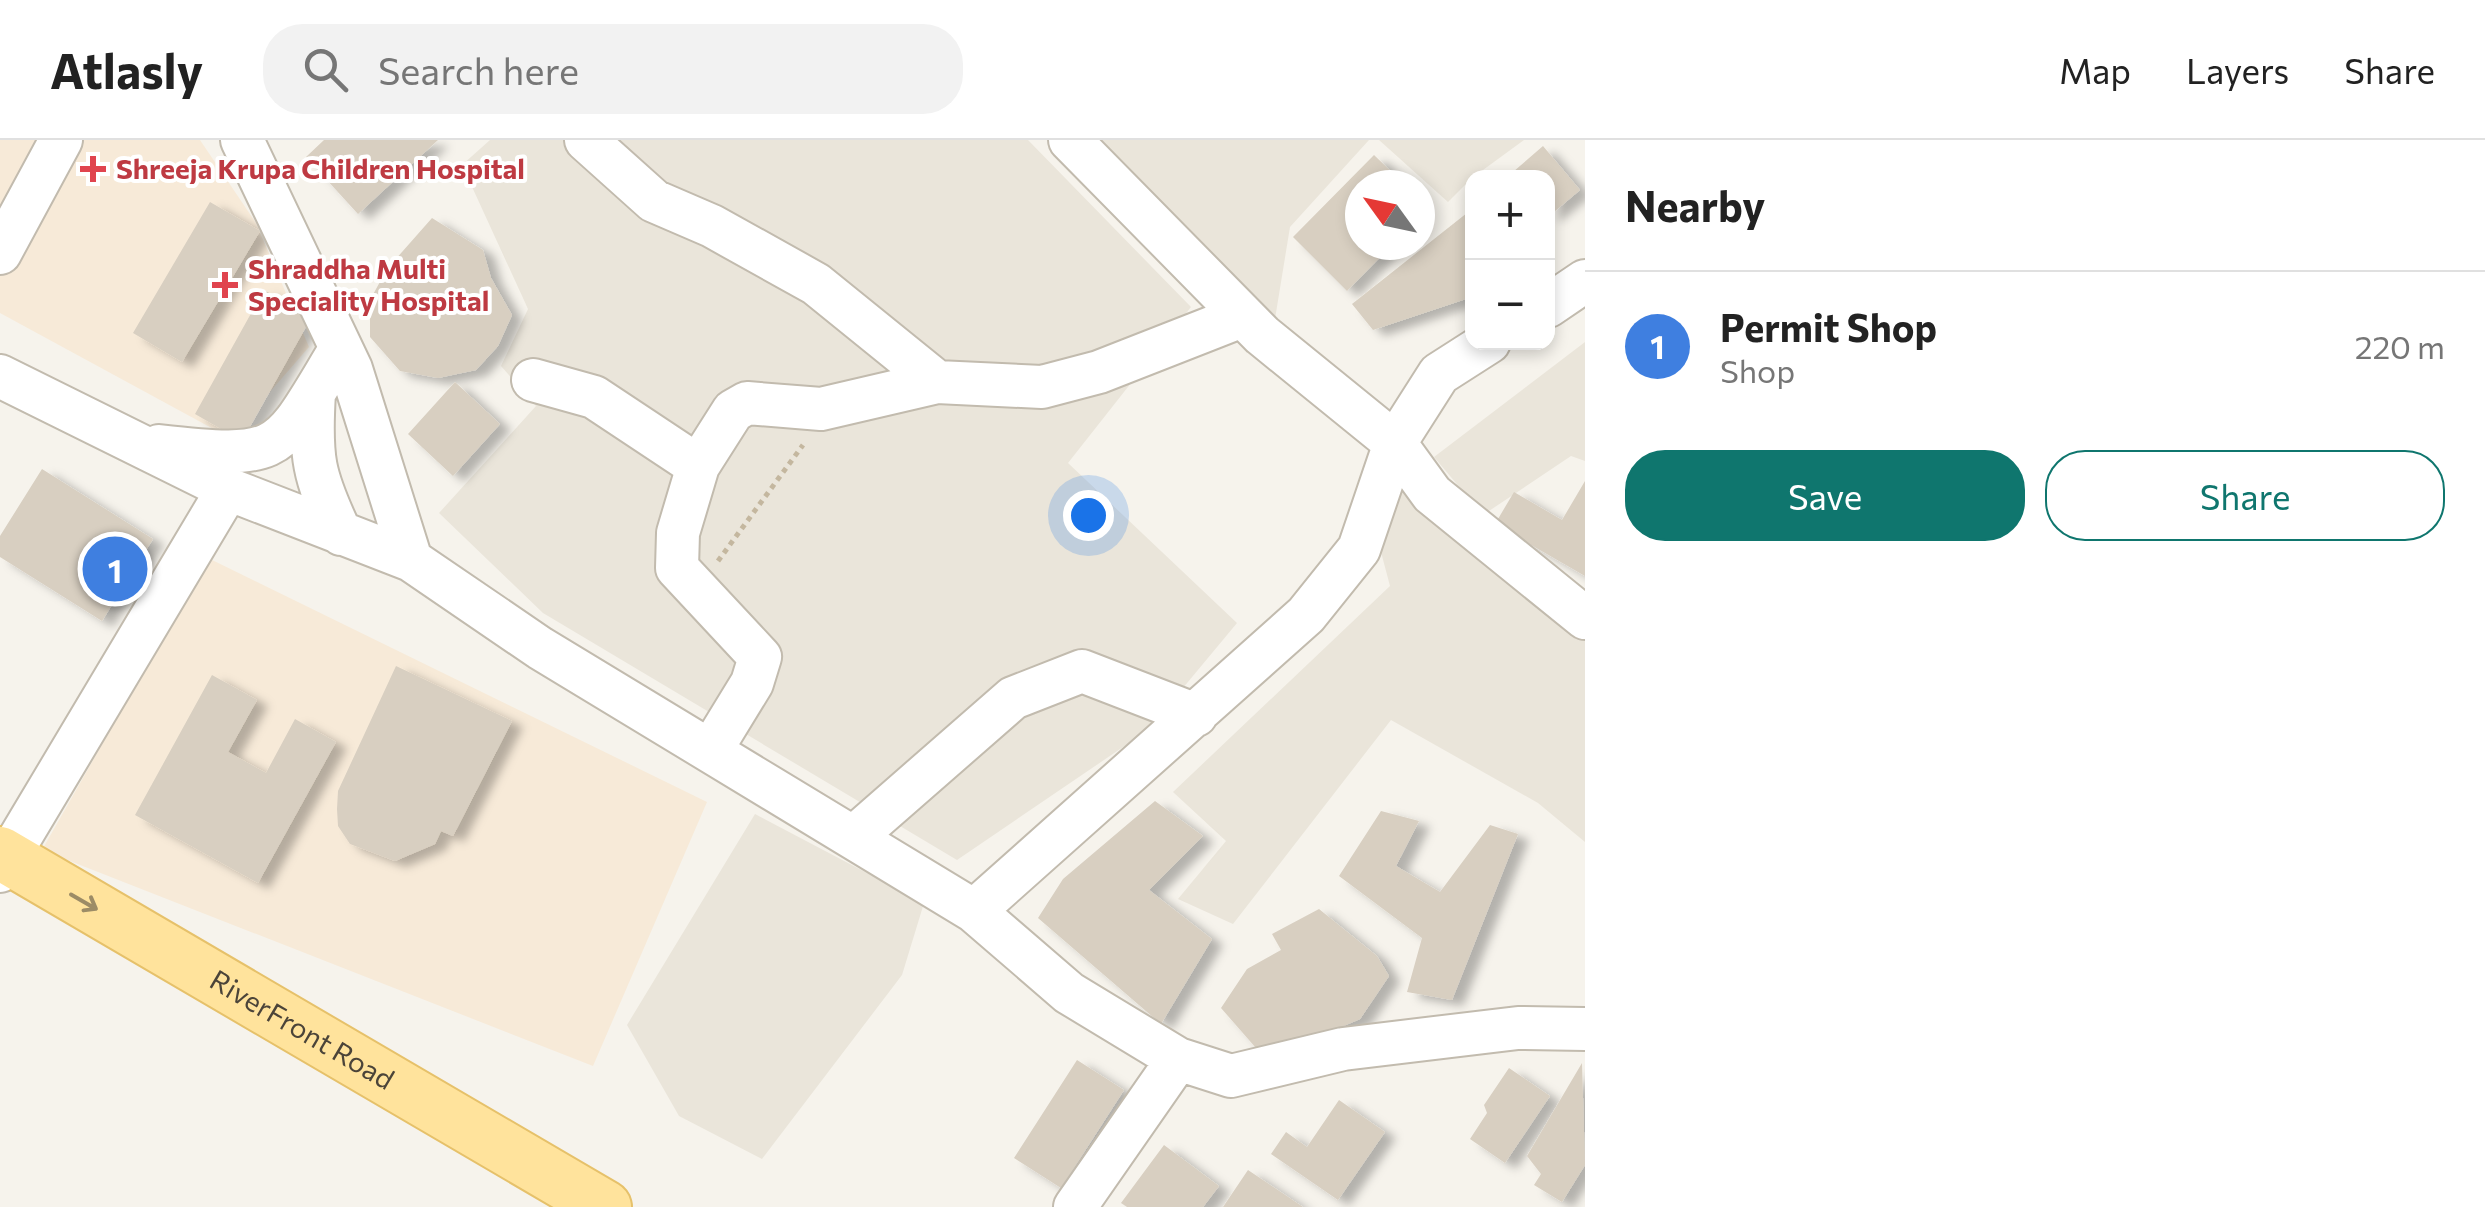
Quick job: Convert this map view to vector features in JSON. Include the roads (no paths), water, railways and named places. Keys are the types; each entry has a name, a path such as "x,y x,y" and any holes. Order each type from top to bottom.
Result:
{"main road":[{"name":"RiverFront Road","path":"2,869 540,1207"},
{"name":"RiverFront Road","path":"2,869 605,1207"}],"street":[{"path":"0,253 61,140"},
{"path":"242,140 341,348 412,560"},
{"path":"586,140 654,201 712,226 816,284 887,337 937,382"},
{"path":"1070,140 1242,316 1395,444 1432,494 1585,618"},
{"path":"1555,301 1585,281"},
{"path":"712,750 752,682 760,658 677,568 678,532 698,466 733,411 747,403 821,410 937,382 1042,386 1099,372 1242,316"},
{"path":"128,443 258,451 288,433 341,348"},
{"path":"974,911 1306,616 1358,549 1395,444 1440,374 1478,350"},
{"path":"0,376 128,443 228,489 412,560 540,648 974,911 1069,992 1143,1042 1178,1059 1231,1076 1343,1049 1518,1028 1585,1029"},
{"path":"534,380 594,397 698,466"},
{"path":"314,393 310,450 317,482 341,534"},
{"path":"2,869 228,489"},
{"path":"854,837 1013,698 1082,671 1196,715"},
{"path":"1076,1207 1178,1059"}],"place":[{"name":"Shreeja Krupa Children Hospital","path":"93,169"},
{"name":"Shraddha Multi Speciality Hospital","path":"225,285"},
{"name":"Permit Shop","path":"115,569"}]}
